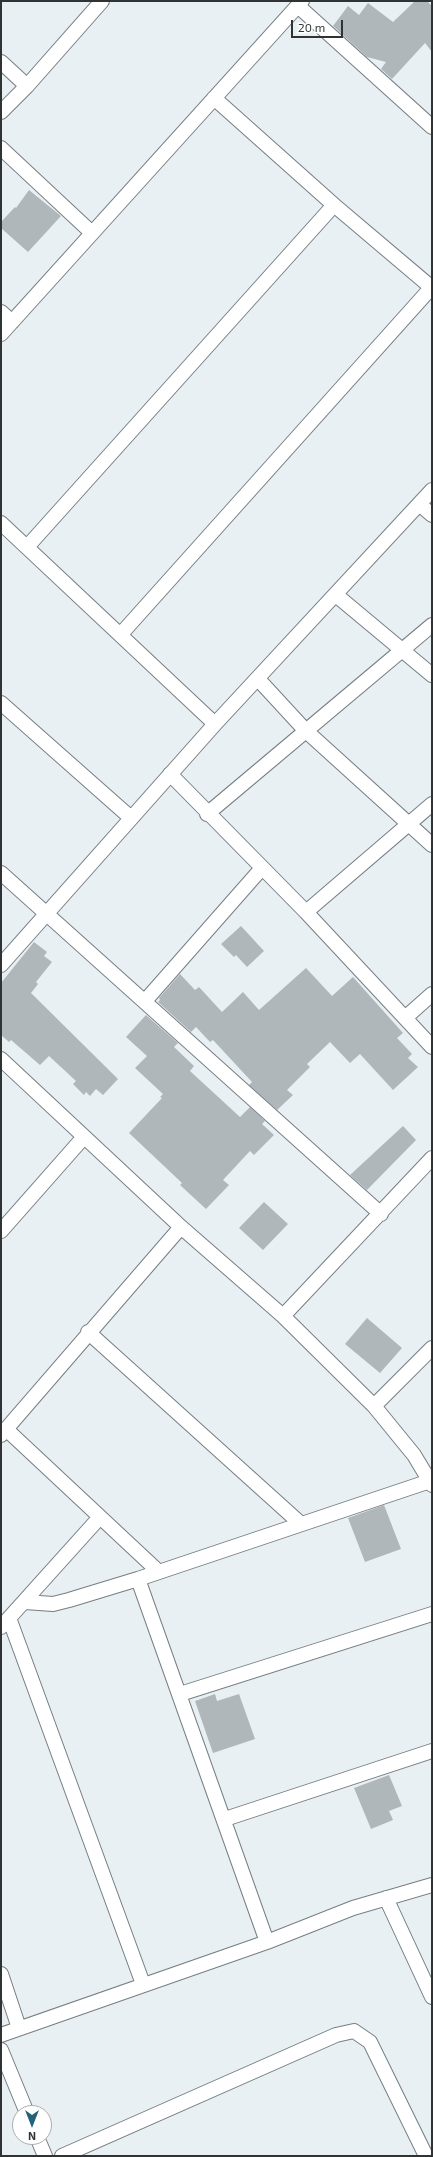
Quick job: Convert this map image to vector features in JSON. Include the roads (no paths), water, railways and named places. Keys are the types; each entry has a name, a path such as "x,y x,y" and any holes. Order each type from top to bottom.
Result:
{"street":[{"path":"1,112 27,86 102,1"},
{"path":"1,334 300,3 432,127"},
{"path":"1,62 27,86"},
{"path":"121,634 432,288 334,205 214,98"},
{"path":"1,148 92,233"},
{"path":"27,547 334,205"},
{"path":"1,312 12,322"},
{"path":"1,965 215,724 432,490"},
{"path":"419,504 432,515"},
{"path":"1,523 121,634 215,724"},
{"path":"336,595 432,675"},
{"path":"207,814 305,730 432,625"},
{"path":"258,679 305,730 432,845"},
{"path":"1,704 131,818"},
{"path":"170,774 207,814 306,912 432,1047"},
{"path":"306,912 432,804"},
{"path":"145,1001 262,868"},
{"path":"1,873 46,915 145,1001 381,1214"},
{"path":"405,1018 432,994"},
{"path":"1,1059 83,1138 181,1227 283,1316 374,1406 414,1455 431,1483 301,1524 138,1579 53,1604 25,1602"},
{"path":"1,1231 83,1138"},
{"path":"283,1316 381,1214 432,1158"},
{"path":"158,1572 100,1517 4,1432 88,1332 181,1227"},
{"path":"88,1332 301,1524"},
{"path":"374,1406 431,1350"},
{"path":"100,1517 25,1602 5,1622 143,1984"},
{"path":"138,1579 225,1819 267,1942"},
{"path":"180,1694 432,1614"},
{"path":"225,1819 432,1751"},
{"path":"1,2035 143,1984 267,1942 353,1908 432,1885"},
{"path":"386,1898 432,1997"},
{"path":"1,1974 18,2028"},
{"path":"62,2156 336,2035 354,2031 370,2042 426,2156"},
{"path":"1,2050 24,2105"},
{"path":"40,2145 44,2156"}]}
